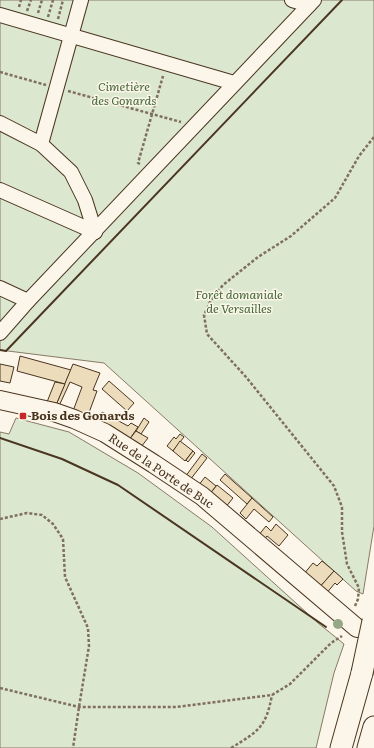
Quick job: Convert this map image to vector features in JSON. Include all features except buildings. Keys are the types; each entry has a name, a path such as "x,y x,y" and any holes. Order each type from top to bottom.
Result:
{"highway":[{"path":"341,748 362,673 360,623"},
{"path":"368,748 374,727"}],"main road":[{"name":"Rue de la Porte de Buc","path":"0,400 47,410 74,419 104,433 202,496 360,623"}],"lane":[{"path":"41,144 81,0"},
{"path":"292,0 312,2"},
{"path":"0,333 28,301 312,2"},
{"path":"0,15 234,83"},
{"path":"0,123 41,144 71,172 85,200 95,232"},
{"path":"0,190 95,232"},
{"path":"0,288 28,301"}],"path":[{"path":"18,9 21,0"},
{"path":"27,12 31,0"},
{"path":"38,15 42,0"},
{"path":"48,18 53,0"},
{"path":"58,19 64,0"},
{"path":"149,174 138,163 166,64"},
{"path":"0,72 194,126"},
{"path":"0,688 79,707 176,707 272,695 290,684 331,643 360,623 358,599 360,588 346,564 342,532 342,507 334,486 246,377 208,334 204,315 211,300 223,285 258,257 291,236 335,198 360,156 374,137"},
{"path":"0,520 27,513 42,515 53,524 63,539 65,577 88,628 89,646 74,748"},
{"path":"231,748 259,730 269,712 272,695"}],"green space":[{"name":"Forêt domaniale de Versailles","path":"0,0 374,0 374,526 363,594 356,591 104,363 0,350"},
{"path":"16,418 69,432 138,473 212,527 318,623 344,644 334,673 316,748 0,748 0,432 9,434"}],"wall":[{"path":"0,350 6,351 342,0"},
{"path":"0,438 62,459 118,485 326,627"}],"place":[{"name":"Bois des Gonards","path":"23,416"}],"park label":[{"name":"Cimetière des Gonards","path":"124,94"}]}
